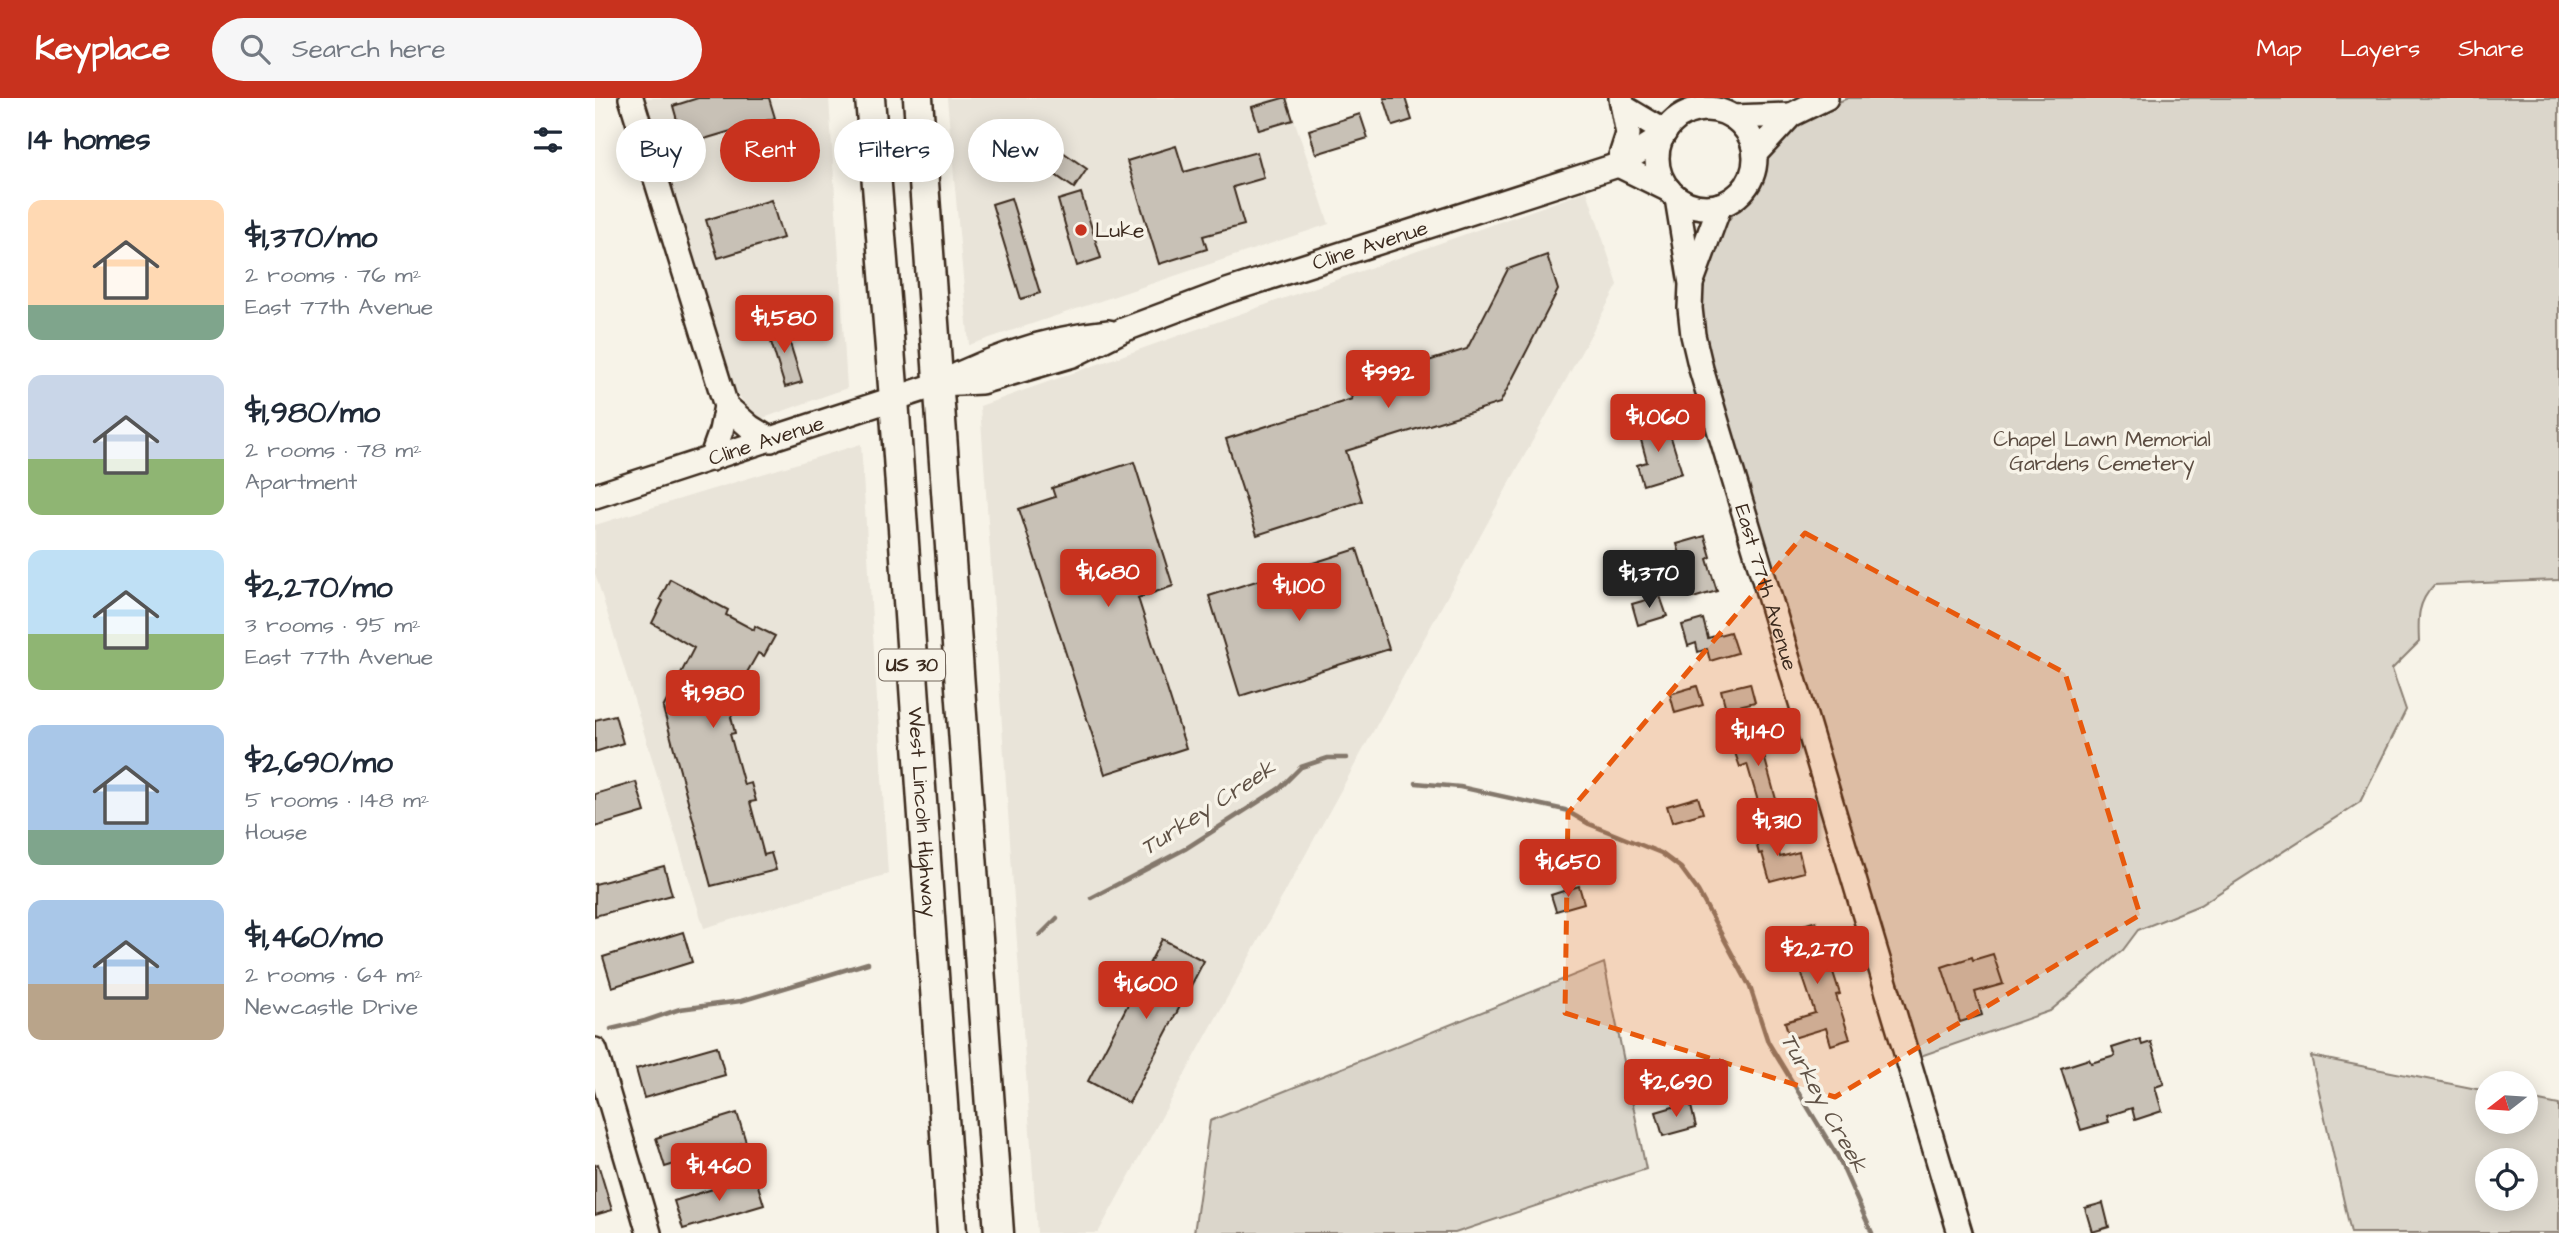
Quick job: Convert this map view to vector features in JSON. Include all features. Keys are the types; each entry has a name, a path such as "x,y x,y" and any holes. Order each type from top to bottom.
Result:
{"main road":[{"name":"West Lincoln Highway","path":"870,98 894,399 951,1233"},
{"name":"US 30","path":"918,98 999,1233"}],"street":[{"path":"631,98 726,407 711,459"},
{"path":"1755,154 1791,115 1826,98"},
{"path":"1622,103 1628,134 1618,165 1698,206 1720,205 1739,194 1752,176 1755,154 1750,137 1732,110"},
{"path":"1622,103 1663,134"},
{"path":"1673,194 1659,170 1658,148 1663,134 1678,118 1700,104 1714,110 1791,115"},
{"name":"Cline Avenue","path":"595,496 939,384 981,382 1073,355 1123,330 1296,268 1618,165 1663,134"},
{"name":"East 77th Avenue","path":"1673,194 1691,284 1693,335 1701,369 1960,1233"},
{"name":"East 77th Avenue","path":"1691,284 1720,205"},
{"path":"726,407 771,440"},
{"path":"595,1049 649,1233"}],"highlighted area":[{"path":"1805,533 2065,673 2140,915 1835,1097 1565,1013 1568,813"}],"shaded area":[{"path":"646,98 829,98 847,388 758,420 736,392 672,182 706,182 706,119 652,119"},
{"path":"947,98 1287,98 1329,224 969,345 954,177 954,119 949,119"},
{"path":"1587,191 1618,285 1098,1233 1037,1233 980,406"},
{"path":"861,444 888,874 704,928 595,573 595,525"}],"green space":[{"name":"Chapel Lawn Memorial Gardens Cemetery","path":"1848,98 2559,98 2559,580 2434,585 2424,598 2420,611 2419,642 2392,669 2406,710 2360,802 2200,905 2138,930 2123,950 2050,1011 1915,1058 1705,352 1702,322 1703,278 1710,249 1749,192 1762,162 1779,141 1800,123"},
{"path":"1604,963 1646,1169 1455,1233 1194,1233 1210,1121"},
{"path":"2311,1056 2475,1089 2475,1134 2538,1134 2538,1101 2559,1105 2559,1233 2351,1233"}],"building":[{"path":"698,98 769,98 775,118 720,119 720,134 706,138 706,119 677,119 673,106"},
{"path":"1286,98 1293,120 1259,130 1252,107"},
{"path":"1384,98 1405,98 1412,120 1393,126"},
{"path":"1360,114 1368,138 1316,154 1309,130"},
{"path":"1176,146 1184,172 1257,152 1264,178 1233,187 1244,225 1203,236 1207,249 1159,264 1127,161"},
{"path":"1064,153 1087,169 1074,188 1064,181"},
{"path":"1081,193 1101,258 1077,266 1058,200"},
{"path":"1011,198 1040,293 1021,299 992,204"},
{"path":"771,200 783,238 718,258 706,220"},
{"path":"1547,255 1558,290 1500,403 1346,451 1362,501 1257,535 1226,439 1352,399 1348,386 1467,349 1508,269"},
{"path":"784,324 802,382 785,387 767,329"},
{"path":"1666,421 1682,473 1643,485 1637,465 1647,462 1638,429"},
{"path":"1134,462 1173,586 1138,598 1186,748 1105,774 1019,509 1055,497 1052,488"},
{"path":"1705,536 1711,557 1707,559 1717,591 1693,598 1677,544"},
{"path":"1357,549 1389,649 1240,696 1209,596"},
{"path":"670,579 728,610 726,615 754,630 755,626 775,636 764,656 758,653 733,697 740,703 731,717 735,733 730,734 744,785 751,783 756,801 750,802 764,855 771,853 776,870 711,886 663,708 694,648 652,623"},
{"path":"1660,596 1667,616 1638,625 1632,604"},
{"path":"1703,619 1708,638 1730,632 1737,653 1710,661 1707,649 1698,652 1696,643 1688,646 1682,625"},
{"path":"1750,683 1755,702 1726,709 1721,690"},
{"path":"1697,686 1703,705 1675,713 1670,694"},
{"path":"615,715 623,743 595,752 595,720"},
{"path":"1768,735 1773,749 1763,752 1777,803 1760,808 1747,764 1740,767 1733,747"},
{"path":"636,782 645,812 595,827 595,794"},
{"path":"1698,797 1703,813 1672,822 1667,806"},
{"path":"1773,830 1780,857 1799,852 1804,872 1770,881 1754,835"},
{"path":"664,866 672,895 595,916 595,884"},
{"path":"1579,886 1584,903 1556,911 1551,895"},
{"path":"1816,921 1820,938 1827,936 1830,949 1826,950 1840,994 1836,995 1850,1039 1831,1045 1826,1028 1790,1039 1785,1022 1815,1013 1787,930"},
{"path":"683,932 692,962 612,987 603,957"},
{"path":"1162,939 1204,961 1129,1103 1088,1081"},
{"path":"1993,954 2003,984 1975,992 1982,1015 1960,1022 1942,967 1972,957 1973,960"},
{"path":"2140,1039 2142,1045 2151,1042 2164,1084 2155,1087 2162,1111 2135,1120 2132,1108 2107,1116 2109,1122 2081,1130 2061,1068 2089,1059 2091,1063 2115,1056 2112,1048"},
{"path":"717,1046 725,1075 644,1098 636,1069"},
{"path":"1690,1102 1696,1127 1663,1136 1656,1112"},
{"path":"737,1113 746,1142 665,1167 656,1138"},
{"path":"598,1164 612,1210 595,1215 595,1165"},
{"path":"755,1176 764,1205 683,1229 674,1201"},
{"path":"2103,1203 2109,1227 2092,1232 2085,1208"}],"waterway":[{"name":"Turkey Creek","path":"1091,898 1185,849 1280,788 1301,767 1328,758 1347,758"},
{"name":"Turkey Creek","path":"1416,783 1460,787 1565,810 1589,824 1661,853 1681,868 1698,891 1750,987 1768,1042 1838,1157 1872,1233"},
{"name":"Turkey Creek","path":"1040,935 1057,918"},
{"name":"Turkey Creek","path":"611,1029 680,1009 741,1001 868,963"}],"place":[{"name":"Luke","path":"1081,230"}]}
